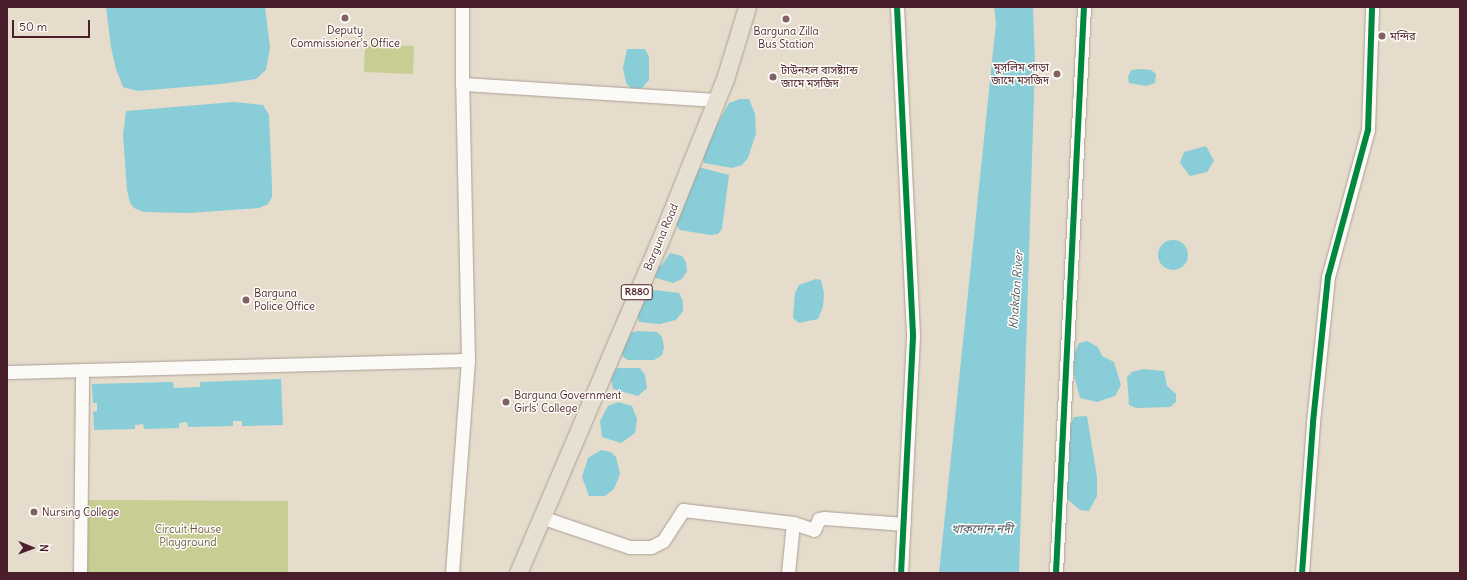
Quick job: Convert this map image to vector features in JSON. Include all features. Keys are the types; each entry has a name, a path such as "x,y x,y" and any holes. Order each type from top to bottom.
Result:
{"main road":[{"name":"Barguna Road","path":"518,573 717,100 747,7"}],"street":[{"path":"452,573 468,360 462,84 462,7"},
{"path":"897,7 913,337 904,524 900,573"},
{"path":"1056,573 1084,7"},
{"path":"1302,573 1313,422 1328,277 1368,130 1372,7"},
{"path":"462,84 717,100"},
{"path":"7,372 468,360"},
{"path":"80,573 82,370"},
{"path":"541,517 629,547 652,547 663,541 682,510 793,523 814,530 818,519 824,518 904,524"},
{"path":"788,573 793,523"}],"green space":[{"path":"365,44 414,46 413,74 364,72"},
{"name":"Circuit House Playground","path":"87,500 288,501 288,573 87,573"}],"water":[{"path":"106,7 265,7 270,48 266,70 256,79 221,84 138,91 123,87 116,69 111,47"},
{"name":"খাকদোন নদী","path":"994,7 1033,7 1035,63 1019,573 939,573 996,23"},
{"path":"627,49 645,49 649,57 649,80 642,88 632,89 626,83 623,68"},
{"path":"1131,70 1151,70 1156,74 1155,83 1146,86 1129,83 1128,77"},
{"path":"740,99 749,99 755,114 756,133 748,158 742,165 732,168 704,163 702,152 729,103"},
{"path":"234,102 263,105 269,115 272,197 268,204 259,208 189,213 143,212 134,208 130,203 127,190 123,135 126,111"},
{"path":"1206,146 1214,161 1207,172 1190,176 1180,163 1184,152"},
{"path":"702,168 729,175 722,229 718,234 710,235 680,230 677,226 676,217 696,169"},
{"path":"1173,240 1184,244 1188,255 1184,266 1173,270 1162,266 1158,255 1162,244"},
{"path":"670,253 682,256 686,262 687,271 682,279 673,283 650,276 655,267 662,265"},
{"path":"816,279 821,280 824,293 823,307 818,319 799,323 793,318 795,293 799,285"},
{"path":"654,290 679,293 683,301 683,311 676,320 660,324 639,322 637,313 642,300"},
{"path":"638,331 657,332 662,337 664,347 662,355 654,360 628,360 623,357 620,345 626,334"},
{"path":"1087,341 1098,347 1102,356 1114,362 1121,385 1115,396 1097,402 1080,398 1074,375 1074,354 1079,343"},
{"path":"617,368 640,368 645,375 647,388 638,396 613,389 610,374"},
{"path":"1143,369 1164,371 1167,386 1176,394 1176,402 1170,407 1136,408 1129,405 1127,377 1132,372"},
{"path":"281,379 283,425 242,426 242,421 233,421 233,426 188,427 187,422 179,423 179,428 144,429 143,424 135,425 135,429 94,430 93,412 97,411 97,403 93,403 92,384 173,382 174,388 200,387 200,382"},
{"path":"618,402 632,406 637,419 635,433 621,443 602,437 600,421 608,406"},
{"path":"1087,416 1097,477 1097,496 1089,511 1080,510 1067,499 1065,487 1069,429 1074,417"},
{"path":"601,450 611,452 616,457 620,474 614,489 605,496 589,496 582,477 588,458"}],"cycle path":[{"path":"897,7 913,337 901,573"},
{"path":"1056,573 1084,7"},
{"path":"1302,573 1313,422 1328,277 1368,130 1372,7"}],"place":[{"name":"Deputy Commissioner's Office","path":"345,18"},
{"name":"Barguna Zilla Bus Station","path":"786,19"},
{"name":"মন্দির","path":"1382,36"},
{"name":"মুসলিম পাড়া জামে মসজিদ","path":"1057,74"},
{"name":"টাউনহল বাসষ্ট্যান্ড জামে মসজিদ","path":"773,77"},
{"name":"Barguna Police Office","path":"246,300"},
{"name":"Barguna Government Girls' College","path":"506,402"},
{"name":"Nursing College","path":"34,512"}],"water label":[{"name":"Khakdon River","path":"1016,290"}]}
